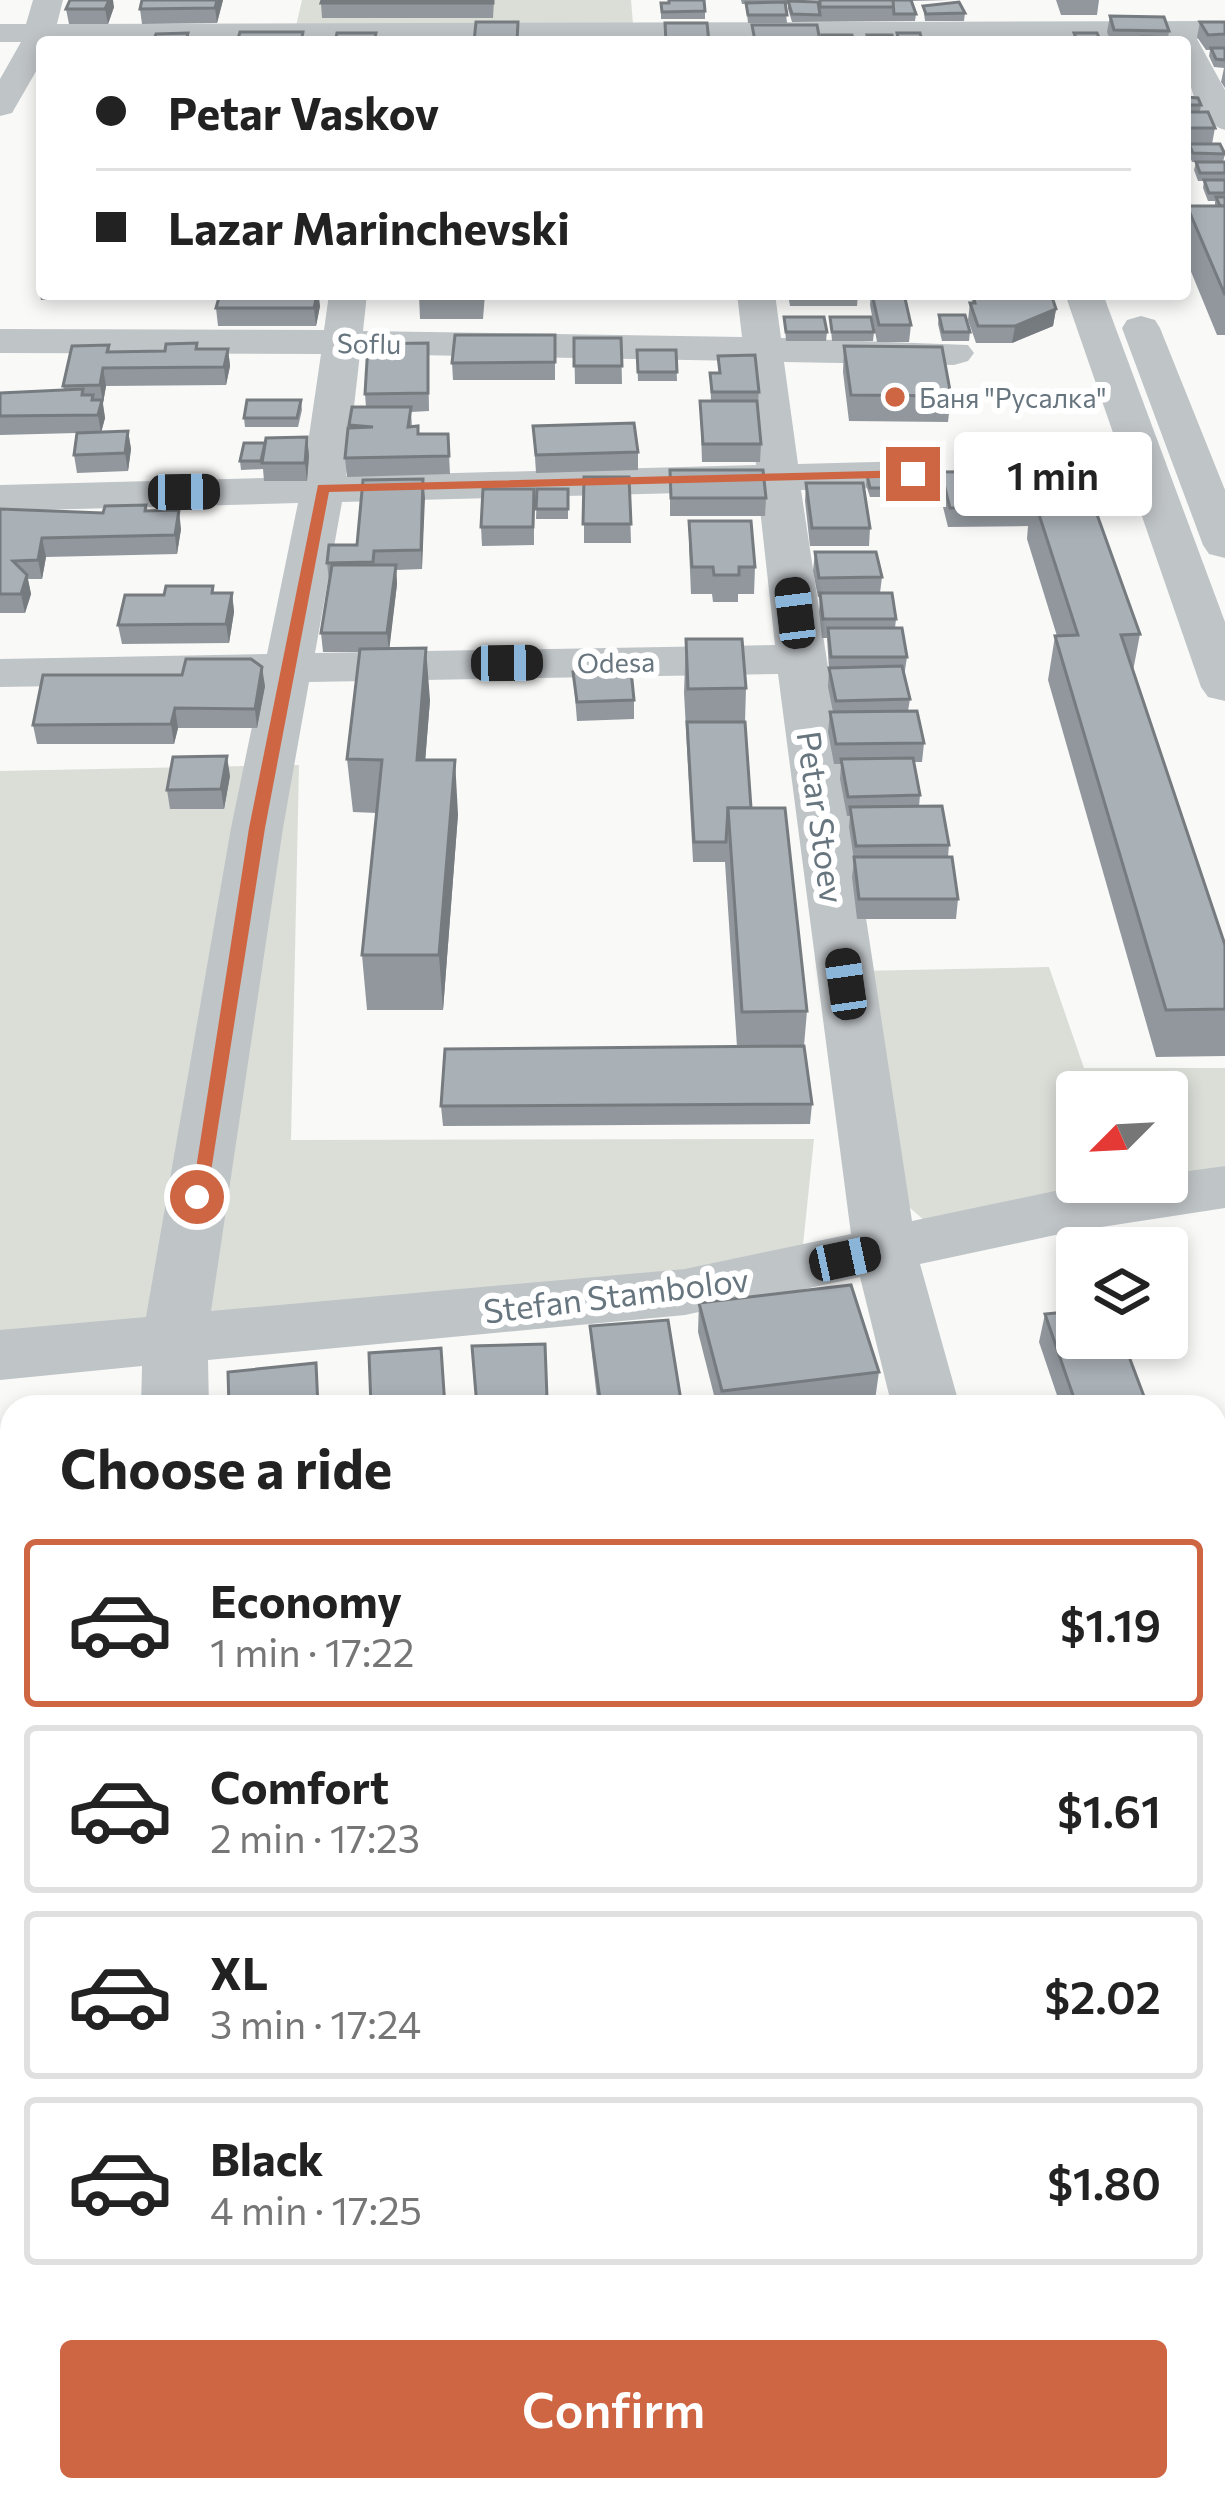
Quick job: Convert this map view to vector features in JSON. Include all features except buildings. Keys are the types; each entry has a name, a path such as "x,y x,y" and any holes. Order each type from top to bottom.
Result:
{"street":[{"path":"37,36 48,0"},
{"path":"225,36 235,0"},
{"path":"1012,0 1028,36"},
{"path":"382,36 722,24 985,24 1028,36"},
{"path":"1191,37 1225,30"},
{"path":"0,33 188,36"},
{"path":"7,118 36,41"},
{"path":"1191,56 1224,117 1191,116"},
{"name":"Petar Stoev","path":"757,300 800,659 885,1250 923,1395"},
{"path":"1086,300 1225,687"},
{"path":"1130,300 1225,545"},
{"path":"175,1395 175,1337 257,828 323,488 345,318"},
{"name":"Soflu","path":"0,341 345,318 764,351 954,353"},
{"path":"0,498 913,474"},
{"name":"Odesa","path":"0,673 800,659"},
{"name":"Stefan Stambolov","path":"0,1355 685,1292 1069,1210 1225,1187"}],"shaded area":[{"path":"302,0 631,0 633,24 296,26"},
{"path":"299,765 291,1140 814,1139 803,1245 629,1281 0,1340 0,771"},
{"path":"1049,967 1084,1068 1225,1068 1225,1166 1188,1173 1188,1071 1056,1071 1056,1197 925,1221 894,1194 858,971"}],"place":[{"name":"Баня \"Русалка\"","path":"895,397"}],"route":[{"path":"197,1197 257,828 323,488 913,474"}]}
